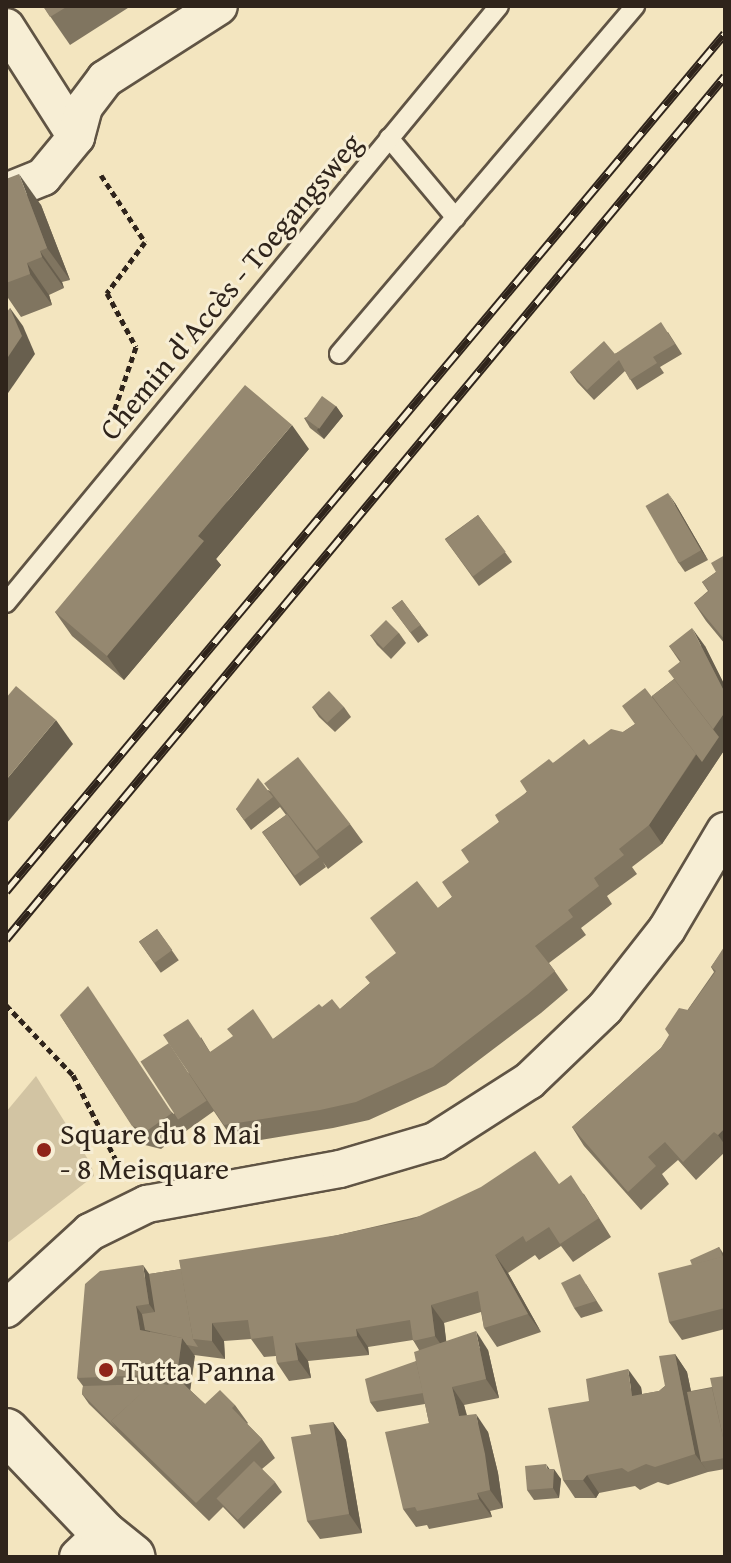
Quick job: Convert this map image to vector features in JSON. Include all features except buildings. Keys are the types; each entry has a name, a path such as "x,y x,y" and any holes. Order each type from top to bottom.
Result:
{"street":[{"path":"6,192 43,177 76,137 84,107 105,79 219,6"},
{"path":"6,27 76,137"},
{"path":"6,1309 90,1232 147,1204 340,1169 435,1141 529,1081 614,997 667,929 725,831"},
{"path":"6,1431 105,1549"}],"lane":[{"name":"Chemin d'Accès - Toegangsweg","path":"6,603 499,6"},
{"path":"339,354 635,6"},
{"path":"389,138 456,218"}],"path":[{"path":"76,137 145,242 107,293 136,347 105,437"},
{"path":"6,1005 73,1075 121,1171 147,1204"}],"shaded area":[{"name":"Square du 8 Mai - 8 Meisquare","path":"36,1076 91,1164 94,1176 6,1244 6,1112"}],"railway":[{"path":"6,891 725,33"},
{"path":"6,939 725,76"}],"place":[{"name":"Square du 8 Mai - 8 Meisquare","path":"44,1150"},
{"name":"Tutta Panna","path":"106,1370"}]}
